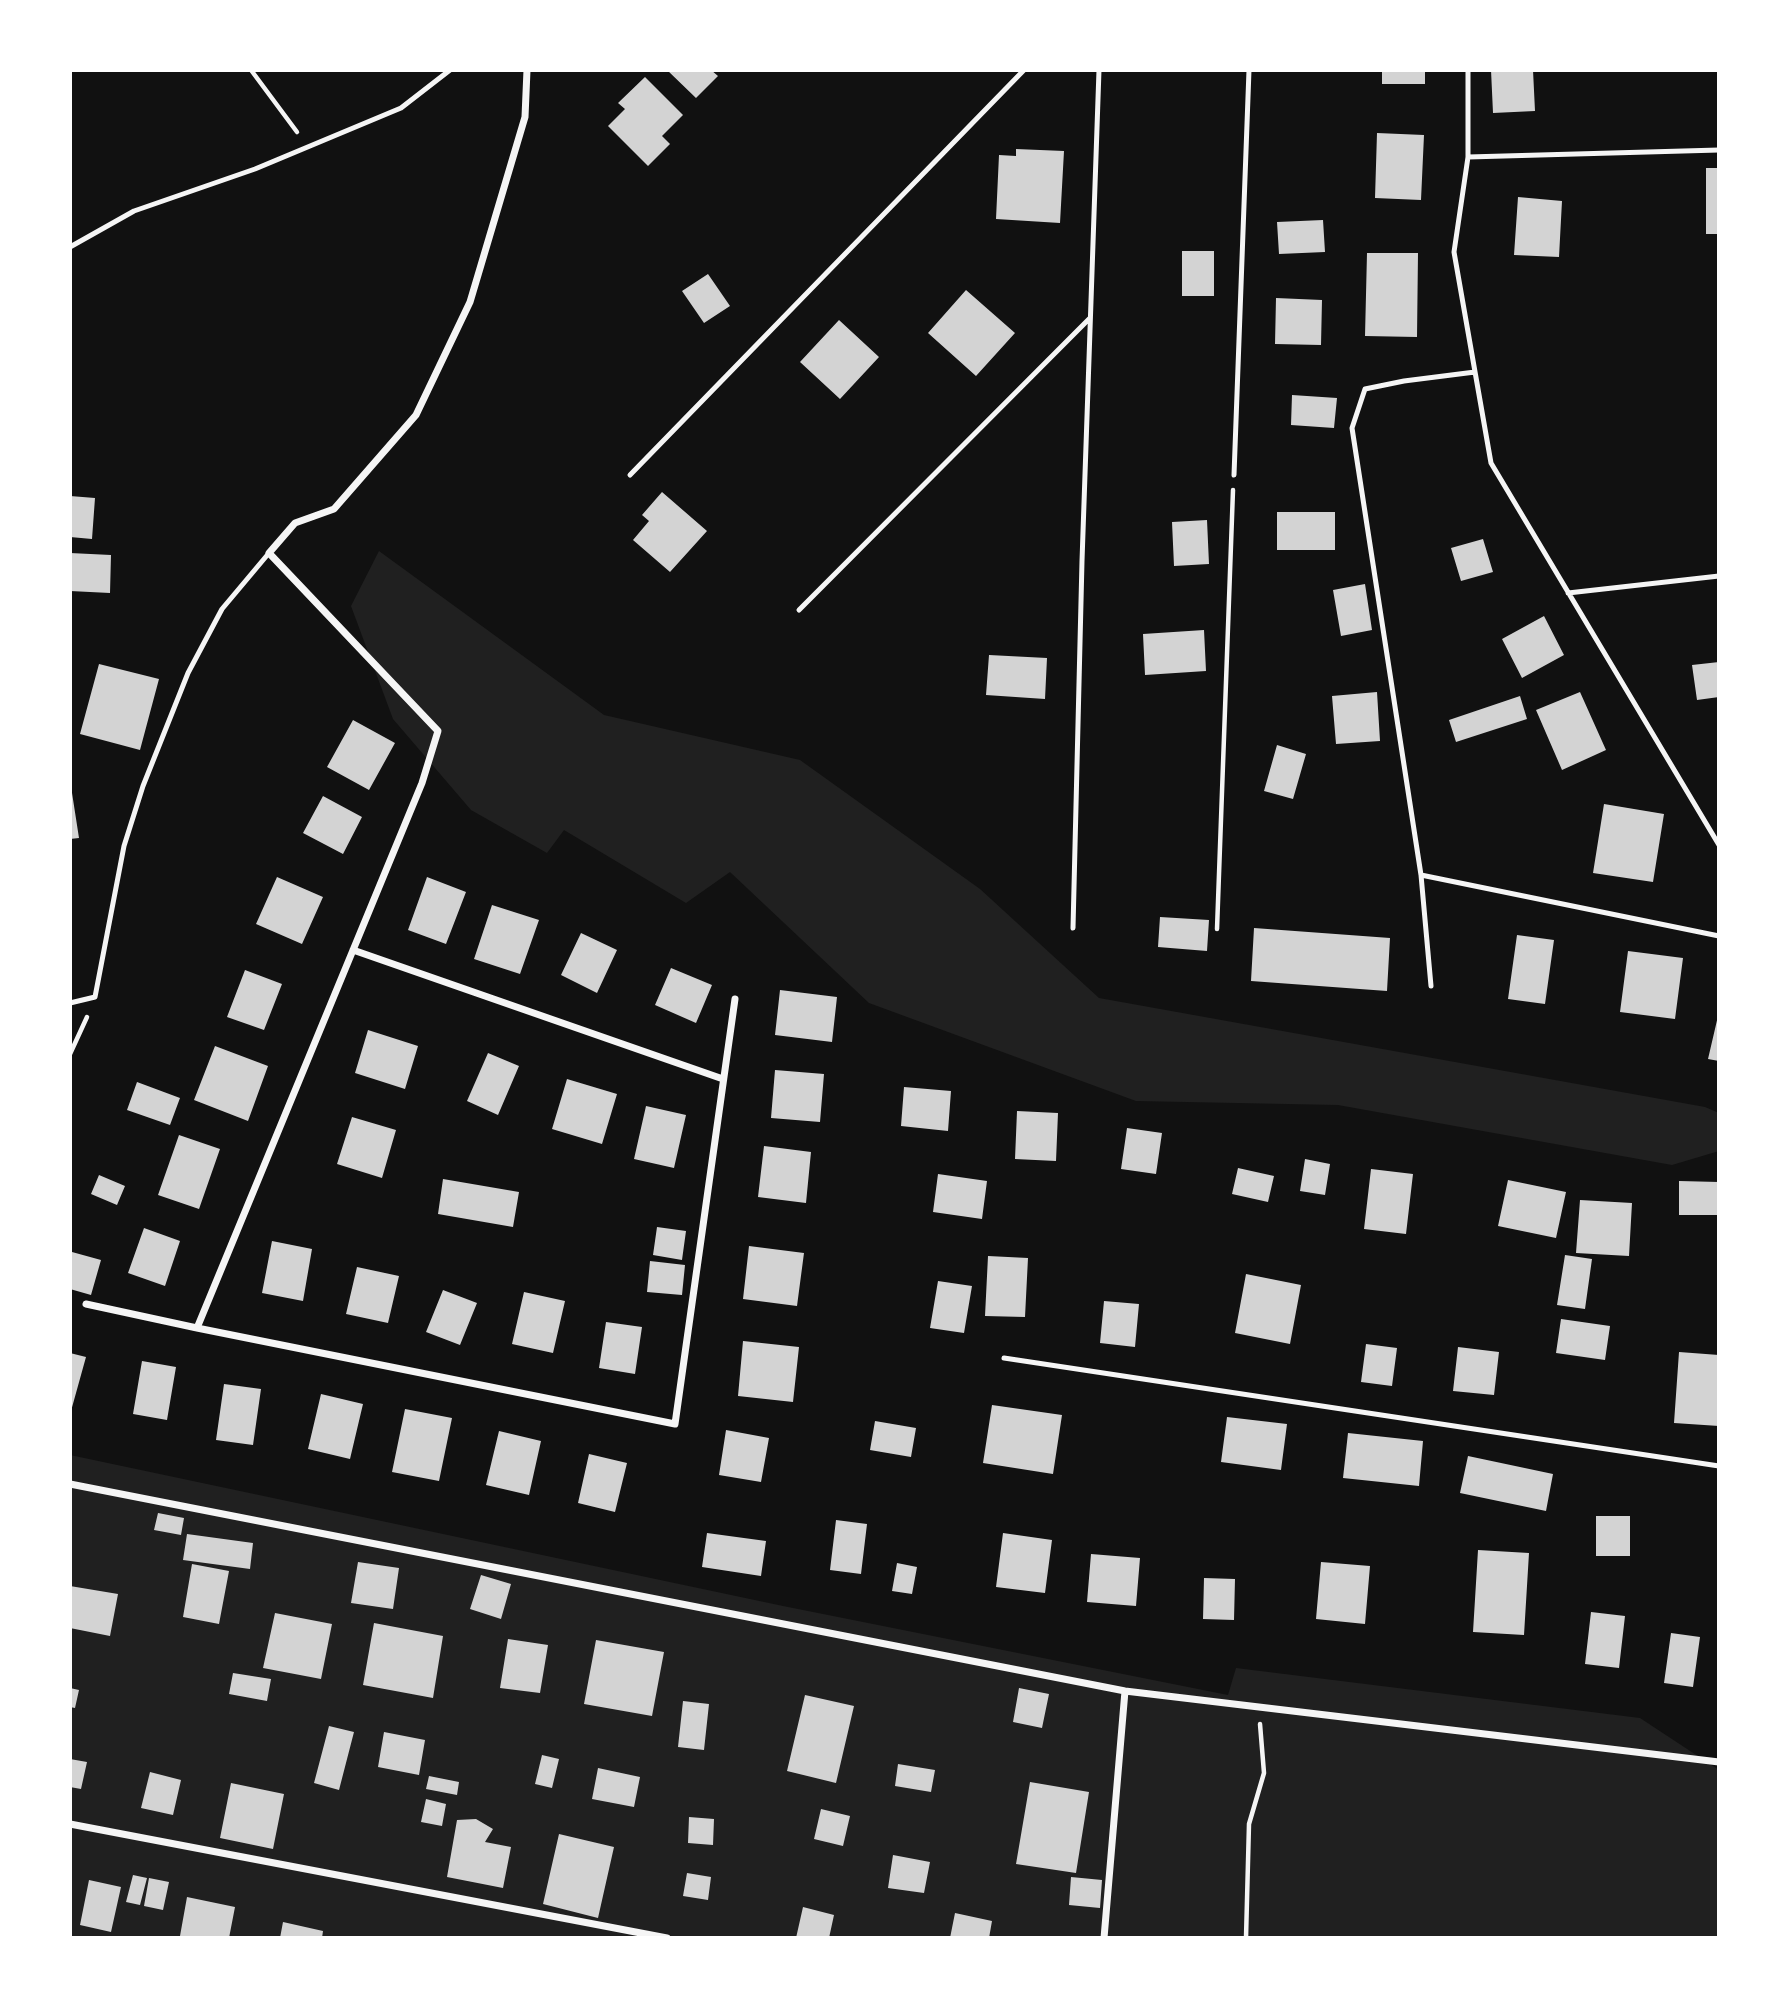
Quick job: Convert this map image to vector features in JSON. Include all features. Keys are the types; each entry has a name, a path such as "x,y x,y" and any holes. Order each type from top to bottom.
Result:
{"street":[{"path":"197,1328 422,783 438,731 270,553 295,523 334,509 416,415 470,302 525,117 527,70"},
{"path":"353,950 723,1079"},
{"path":"86,1304 675,1423 734,999"},
{"path":"70,1484 1125,1691 1719,1762"},
{"path":"1104,1938 1125,1691"},
{"path":"70,1824 667,1938"}],"lane":[{"path":"70,247 134,211 255,169 401,108 450,70"},
{"path":"630,475 1024,70"},
{"path":"1073,928 1099,70"},
{"path":"1234,475 1249,70"},
{"path":"1468,70 1468,157 1454,252 1491,463 1719,845"},
{"path":"1468,157 1719,150"},
{"path":"799,610 1090,318"},
{"path":"1431,986 1421,875 1352,428 1366,389 1475,372"},
{"path":"70,1003 95,997 124,846 143,786 188,673 222,609 270,553"},
{"path":"1569,593 1719,576"},
{"path":"1421,875 1719,936"},
{"path":"1004,1358 1719,1466"}],"path":[{"path":"251,70 307,147"},
{"path":"1217,929 1234,475"},
{"path":"70,1054 95,997"},
{"path":"1246,1938 1249,1824 1264,1773 1259,1706"}],"shaded area":[{"path":"379,551 604,715 800,760 980,889 1099,998 1705,1107 1719,1113 1719,1151 1672,1165 1338,1105 1136,1101 869,1003 730,872 686,903 564,830 547,853 471,810 393,719 351,606"},
{"path":"70,1455 783,1606 1228,1695 1236,1668 1640,1718 1719,1770 1719,1938 70,1938"}],"building":[{"path":"667,70 711,70 718,76 696,98"},
{"path":"1382,70 1425,70 1425,84 1382,84"},
{"path":"1491,70 1533,70 1535,111 1493,113"},
{"path":"645,77 683,115 662,136 670,144 648,166 608,126 625,109 618,103"},
{"path":"1377,133 1424,135 1421,200 1375,198"},
{"path":"1016,149 1064,151 1060,223 996,219 999,155 1016,156"},
{"path":"1706,168 1719,168 1719,234 1706,234"},
{"path":"1518,197 1562,201 1559,257 1514,255"},
{"path":"1323,220 1325,252 1279,254 1277,222"},
{"path":"1182,251 1214,251 1214,296 1182,296"},
{"path":"1367,253 1418,253 1417,337 1365,336"},
{"path":"708,274 730,306 704,323 682,291"},
{"path":"966,290 1015,333 976,376 928,333"},
{"path":"1276,298 1322,300 1321,345 1275,344"},
{"path":"839,320 879,357 840,399 800,362"},
{"path":"1292,395 1337,398 1334,428 1291,425"},
{"path":"662,492 707,531 670,572 633,540 649,521 642,515"},
{"path":"70,496 95,498 92,539 70,537"},
{"path":"1277,512 1335,512 1335,550 1277,550"},
{"path":"1207,520 1209,564 1174,566 1172,522"},
{"path":"1483,539 1493,572 1461,581 1451,548"},
{"path":"70,553 111,555 110,593 70,591"},
{"path":"1365,584 1372,630 1341,636 1333,590"},
{"path":"1544,616 1564,655 1522,678 1502,639"},
{"path":"1204,630 1206,671 1145,675 1143,634"},
{"path":"989,655 1047,658 1045,699 986,695"},
{"path":"1719,662 1719,697 1697,700 1692,665"},
{"path":"99,664 159,679 140,750 80,734"},
{"path":"1377,692 1380,741 1336,744 1332,696"},
{"path":"1580,692 1606,750 1562,770 1536,710"},
{"path":"1520,696 1527,719 1456,742 1449,720"},
{"path":"353,720 395,743 369,790 327,767"},
{"path":"1277,745 1306,754 1293,799 1264,791"},
{"path":"70,780 79,838 70,839"},
{"path":"323,796 362,817 343,854 303,833"},
{"path":"1604,804 1664,814 1653,882 1593,873"},
{"path":"277,877 323,897 302,944 256,924"},
{"path":"427,877 466,892 446,944 408,930"},
{"path":"492,905 539,920 520,974 474,959"},
{"path":"1160,917 1209,920 1207,951 1158,947"},
{"path":"1254,928 1390,938 1387,991 1251,981"},
{"path":"581,933 617,950 597,993 561,975"},
{"path":"1517,935 1554,940 1545,1004 1508,999"},
{"path":"1628,951 1683,958 1675,1019 1620,1012"},
{"path":"671,968 712,985 696,1023 655,1005"},
{"path":"245,970 282,984 264,1030 227,1017"},
{"path":"780,990 837,997 832,1042 775,1035"},
{"path":"1719,1016 1719,1061 1708,1059"},
{"path":"368,1030 418,1046 405,1089 355,1073"},
{"path":"215,1046 268,1066 248,1121 194,1100"},
{"path":"488,1053 519,1066 498,1115 467,1101"},
{"path":"775,1070 824,1074 820,1122 771,1118"},
{"path":"567,1079 617,1094 602,1144 552,1129"},
{"path":"137,1082 180,1098 170,1125 127,1110"},
{"path":"904,1087 951,1091 948,1131 901,1126"},
{"path":"646,1106 686,1115 674,1168 634,1159"},
{"path":"1017,1111 1058,1113 1056,1161 1015,1159"},
{"path":"352,1117 396,1130 382,1178 337,1164"},
{"path":"1127,1128 1162,1133 1156,1174 1121,1169"},
{"path":"179,1135 220,1149 199,1209 158,1195"},
{"path":"764,1146 811,1152 806,1203 758,1197"},
{"path":"1305,1159 1330,1164 1325,1195 1300,1191"},
{"path":"1238,1168 1274,1176 1268,1202 1232,1194"},
{"path":"1371,1169 1413,1174 1406,1234 1364,1229"},
{"path":"938,1174 987,1181 982,1219 933,1212"},
{"path":"99,1175 125,1186 117,1205 91,1194"},
{"path":"443,1179 519,1192 513,1227 438,1214"},
{"path":"1508,1180 1566,1192 1556,1238 1498,1226"},
{"path":"1679,1181 1719,1182 1719,1215 1679,1215"},
{"path":"1580,1200 1632,1203 1629,1256 1576,1253"},
{"path":"657,1227 686,1231 682,1260 653,1255"},
{"path":"144,1228 180,1241 165,1286 128,1273"},
{"path":"272,1241 312,1249 303,1301 262,1293"},
{"path":"749,1246 804,1253 797,1306 743,1299"},
{"path":"72,1252 101,1260 91,1295 70,1289"},
{"path":"1565,1255 1592,1259 1585,1309 1557,1305"},
{"path":"988,1256 1028,1258 1025,1317 985,1316"},
{"path":"650,1261 685,1265 682,1295 647,1292"},
{"path":"357,1267 399,1276 388,1323 346,1314"},
{"path":"1246,1274 1301,1285 1290,1344 1235,1333"},
{"path":"938,1281 972,1286 964,1333 930,1328"},
{"path":"443,1290 477,1303 460,1345 426,1332"},
{"path":"524,1292 565,1301 553,1353 512,1344"},
{"path":"1104,1301 1139,1304 1135,1347 1100,1343"},
{"path":"1561,1319 1610,1326 1605,1360 1556,1353"},
{"path":"606,1322 642,1327 635,1374 599,1368"},
{"path":"743,1341 799,1347 793,1402 738,1396"},
{"path":"1366,1344 1397,1348 1392,1386 1361,1382"},
{"path":"1458,1347 1499,1352 1494,1395 1453,1391"},
{"path":"1679,1352 1719,1355 1719,1426 1674,1423"},
{"path":"70,1353 86,1357 71,1411 70,1411"},
{"path":"142,1361 176,1367 167,1420 133,1414"},
{"path":"224,1384 261,1389 253,1445 216,1440"},
{"path":"321,1394 363,1404 350,1459 308,1449"},
{"path":"992,1405 1062,1415 1053,1474 983,1463"},
{"path":"405,1409 452,1418 439,1481 392,1472"},
{"path":"1227,1417 1287,1424 1281,1470 1221,1462"},
{"path":"875,1421 916,1428 911,1457 870,1450"},
{"path":"726,1430 769,1438 761,1482 719,1475"},
{"path":"499,1431 541,1441 529,1495 486,1485"},
{"path":"1348,1433 1423,1441 1419,1486 1343,1478"},
{"path":"589,1454 627,1463 615,1512 578,1503"},
{"path":"1468,1456 1553,1474 1546,1511 1460,1493"},
{"path":"158,1513 184,1518 181,1535 154,1530"},
{"path":"1596,1516 1630,1516 1630,1556 1596,1556"},
{"path":"836,1520 867,1524 861,1574 830,1570"},
{"path":"707,1533 766,1541 761,1576 702,1567"},
{"path":"1003,1533 1052,1540 1045,1593 996,1587"},
{"path":"187,1534 253,1543 250,1569 183,1560"},
{"path":"1478,1550 1529,1553 1524,1635 1473,1632"},
{"path":"1091,1554 1140,1558 1136,1606 1087,1602"},
{"path":"358,1562 399,1568 393,1609 351,1603"},
{"path":"1321,1562 1370,1566 1365,1624 1316,1619"},
{"path":"897,1563 917,1567 912,1594 892,1591"},
{"path":"192,1564 229,1571 219,1624 183,1617"},
{"path":"481,1575 511,1584 501,1619 470,1609"},
{"path":"1204,1578 1235,1579 1234,1620 1203,1619"},
{"path":"70,1586 118,1594 110,1636 70,1628"},
{"path":"1591,1612 1625,1616 1619,1668 1585,1664"},
{"path":"275,1613 332,1624 321,1679 263,1668"},
{"path":"374,1623 443,1636 433,1698 363,1685"},
{"path":"1671,1633 1700,1637 1693,1687 1664,1683"},
{"path":"508,1639 548,1645 540,1693 500,1688"},
{"path":"596,1640 664,1652 652,1716 584,1704"},
{"path":"233,1673 271,1679 267,1701 229,1694"},
{"path":"70,1688 79,1690 75,1708 70,1707"},
{"path":"1019,1688 1049,1694 1042,1728 1013,1722"},
{"path":"805,1695 854,1706 836,1783 787,1771"},
{"path":"683,1701 709,1704 704,1750 678,1747"},
{"path":"329,1726 354,1732 339,1790 314,1783"},
{"path":"384,1732 425,1740 419,1775 378,1767"},
{"path":"542,1755 559,1759 552,1788 535,1784"},
{"path":"70,1759 87,1762 81,1789 70,1787"},
{"path":"898,1764 935,1770 931,1792 895,1786"},
{"path":"598,1768 640,1777 634,1807 592,1799"},
{"path":"150,1772 181,1780 173,1815 141,1808"},
{"path":"429,1776 459,1782 457,1795 426,1789"},
{"path":"1030,1782 1089,1792 1076,1873 1016,1864"},
{"path":"231,1783 284,1794 273,1849 220,1838"},
{"path":"426,1799 446,1804 442,1826 421,1822"},
{"path":"821,1809 850,1816 843,1846 814,1839"},
{"path":"689,1817 714,1819 713,1845 688,1843"},
{"path":"476,1819 493,1829 485,1842 511,1847 503,1888 447,1877 457,1820"},
{"path":"559,1834 614,1847 598,1918 543,1904"},
{"path":"893,1855 930,1862 924,1893 888,1888"},
{"path":"687,1873 711,1877 708,1900 683,1896"},
{"path":"133,1875 147,1878 140,1905 126,1902"},
{"path":"1071,1877 1102,1880 1100,1908 1069,1905"},
{"path":"149,1878 169,1882 163,1910 144,1906"},
{"path":"89,1880 121,1887 111,1932 80,1925"},
{"path":"187,1897 235,1907 229,1938 180,1936"},
{"path":"803,1907 834,1915 829,1938 796,1938"},
{"path":"955,1913 992,1921 989,1938 950,1938"},
{"path":"283,1922 323,1931 322,1938 280,1938"}]}
